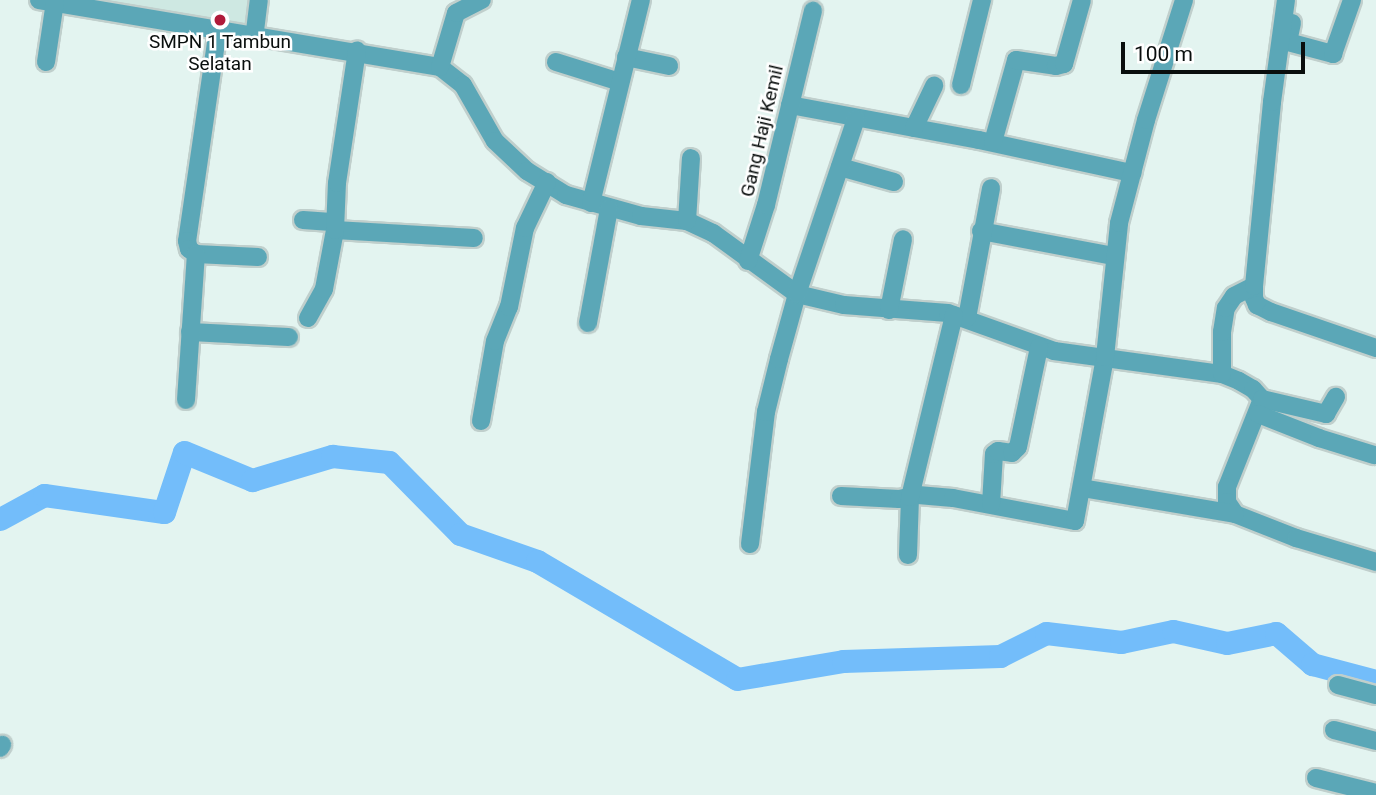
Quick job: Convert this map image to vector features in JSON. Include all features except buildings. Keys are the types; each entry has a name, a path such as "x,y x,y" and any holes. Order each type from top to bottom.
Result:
{"street":[{"path":"254,38 259,0"},
{"path":"440,67 456,13 482,0"},
{"path":"591,203 641,0"},
{"path":"961,85 982,0"},
{"path":"993,142 1016,60 1056,66 1064,64 1082,0"},
{"path":"841,496 918,495 991,504 1075,521 1105,357 1115,279 1113,256 1132,173 1184,0"},
{"path":"1286,0 1272,102 1254,298 1257,305 1271,313 1376,348"},
{"path":"1298,0 1288,42 1333,54 1352,0"},
{"path":"46,62 47,1 218,29 254,38 357,51 440,67 463,85 495,141 527,171 566,195 609,209 687,221 713,233 797,294 889,310 960,316 1039,347 1222,374 1253,389 1260,407 1319,438 1374,455"},
{"name":"Gang Haji Kemil","path":"748,261 764,215 813,10"},
{"path":"218,29 187,241 189,249 196,254 258,257"},
{"path":"308,318 324,289 335,226 337,183 357,51"},
{"path":"626,57 669,66"},
{"path":"556,62 620,82"},
{"path":"914,128 934,86"},
{"path":"790,105 993,142 1132,173"},
{"path":"750,544 766,412 797,294 856,118"},
{"path":"687,221 691,159"},
{"path":"839,167 894,182"},
{"path":"481,421 495,341 509,307 525,228 547,182"},
{"path":"908,555 910,497 960,316 991,188"},
{"path":"589,323 609,209"},
{"path":"303,220 335,226 474,238"},
{"path":"981,231 1113,256"},
{"path":"889,310 903,239"},
{"path":"186,400 196,254"},
{"path":"1222,374 1226,308 1234,296 1254,286"},
{"path":"190,332 289,337"},
{"path":"991,504 994,454 998,451 1013,453 1018,447 1039,347"},
{"path":"1319,438 1326,414 1336,397"},
{"path":"1260,407 1326,414"},
{"path":"1235,513 1227,502 1227,487 1260,407"},
{"path":"1082,488 1235,513 1296,538 1376,562"},
{"path":"1338,685 1376,695"},
{"path":"1334,730 1376,741"},
{"path":"1317,778 1376,793"}],"shaded area":[{"name":"SMPN 1 Tambun Selatan","path":"61,0 257,0 252,32"}],"waterway":[{"path":"0,519 44,495 164,512 184,452 252,480 332,456 389,462 460,534 537,561 737,679 843,661 1000,656 1046,633 1121,642 1173,631 1227,643 1276,633 1312,664 1376,681"}],"place":[{"name":"SMPN 1 Tambun Selatan","path":"220,20"}]}
